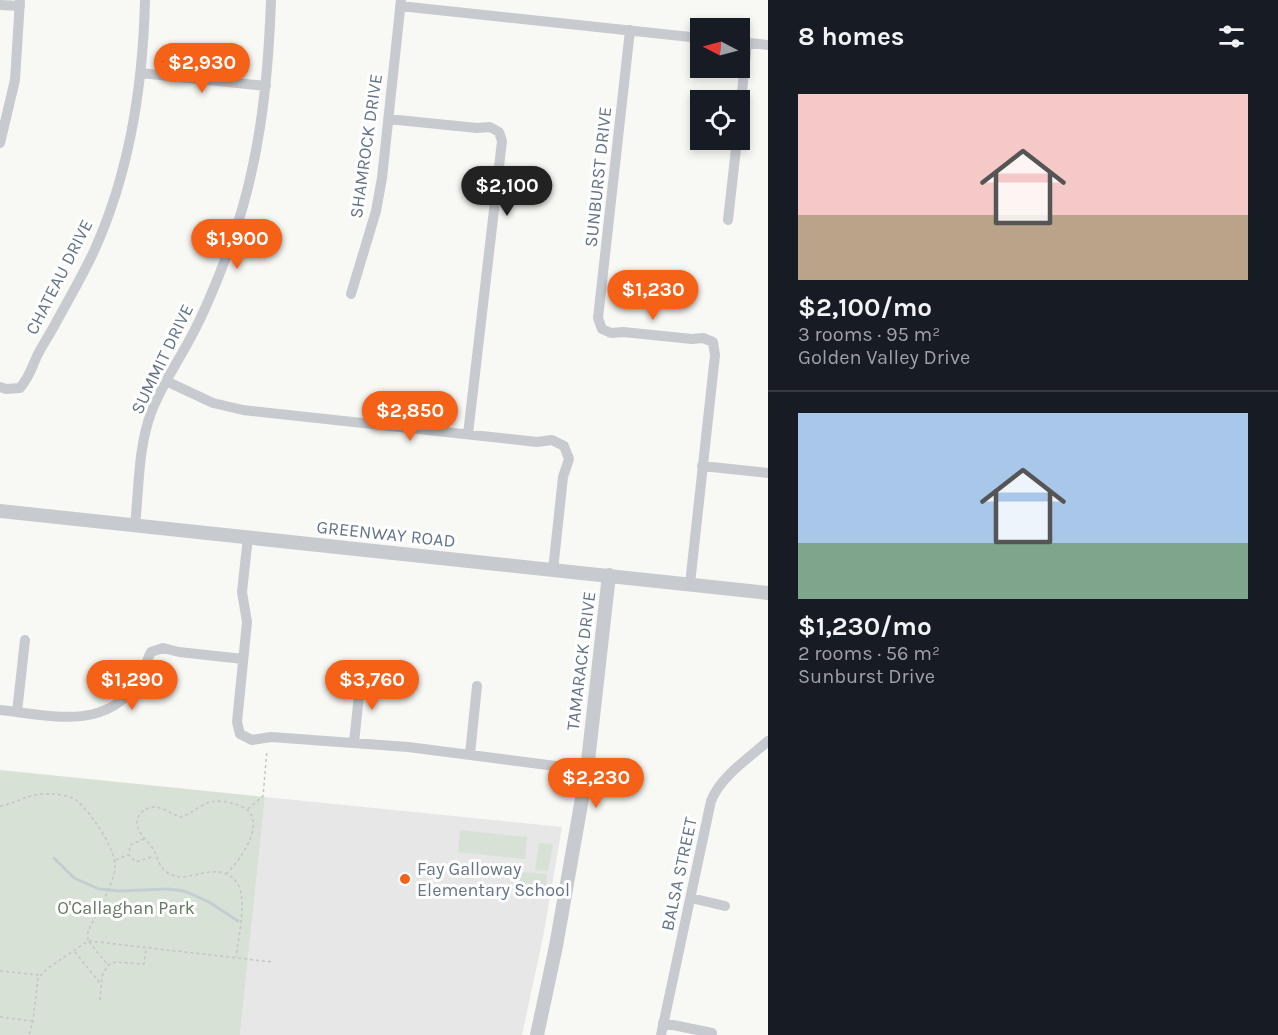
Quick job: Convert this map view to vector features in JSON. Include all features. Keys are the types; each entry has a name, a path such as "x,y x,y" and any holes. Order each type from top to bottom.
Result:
{"street":[{"name":"CHATEAU DRIVE","path":"0,387 20,388 30,377 37,357 79,281 107,217 132,133 141,73 145,0"},
{"name":"SUMMIT DRIVE","path":"135,525 145,432 150,414 206,306 230,247 251,177 266,86 271,0"},
{"path":"0,5 20,3 15,80 0,143"},
{"path":"400,3 690,37"},
{"name":"SHAMROCK DRIVE","path":"351,294 376,211 400,3"},
{"name":"SUNBURST DRIVE","path":"630,30 598,318 602,329 611,333 702,338 713,342 715,354 690,584"},
{"path":"750,44 768,45"},
{"path":"141,73 266,86"},
{"path":"388,118 477,128 490,127 499,132 502,141 468,434"},
{"path":"728,220 736,150"},
{"path":"166,381 205,400 243,410 537,442 552,440 564,446 569,459 563,477 553,570"},
{"path":"702,466 768,473"},
{"name":"GREENWAY ROAD","path":"0,511 768,593"},
{"path":"248,537 242,592 247,622 237,722 240,734 252,740 271,737 417,748 586,770"},
{"name":"TAMARACK DRIVE","path":"537,1035 556,946 586,770 609,575"},
{"path":"17,712 25,640"},
{"path":"0,710 65,717 85,717 100,712 120,703 137,685 151,652 163,648 243,659"},
{"path":"354,743 361,675"},
{"path":"470,754 477,686"},
{"name":"BALSA STREET","path":"661,1035 715,792 722,782 768,741"},
{"path":"691,898 725,906"},
{"path":"663,1023 712,1033"}],"path":[{"path":"247,810 263,796 267,750"},
{"path":"0,806 27,796 50,794 70,797 91,818 114,860 114,873 88,931 88,941 108,965"},
{"path":"226,874 240,859 250,842 252,818 247,810 235,804 218,801 205,804 181,817 158,807 141,812 137,827 162,868 172,875 183,877 210,872 226,874 235,881 241,894 241,918 236,957"},
{"path":"129,855 130,844 145,839"},
{"path":"114,860 129,855"},
{"path":"129,855 136,862 156,855"},
{"path":"0,971 40,975 88,941 272,962"},
{"path":"100,1000 103,972 108,965 116,962 144,964 147,948"},
{"path":"74,951 101,984"},
{"path":"29,1035 40,975"},
{"path":"0,1017 33,1021"}],"shaded area":[{"name":"Fay Galloway Elementary School","path":"265,797 562,827 544,932 522,1035 240,1035"}],"green space":[{"name":"O'Callaghan Park","path":"0,770 265,797 240,1035 0,1035"},
{"path":"460,830 527,837 525,859 458,852"},
{"path":"539,843 553,844 548,871 535,870"},
{"path":"521,872 547,874 546,888 519,885"}],"waterway":[{"path":"54,858 74,878 99,889 184,891 209,902 238,921"}],"place":[{"name":"Fay Galloway Elementary School","path":"405,879"}]}
